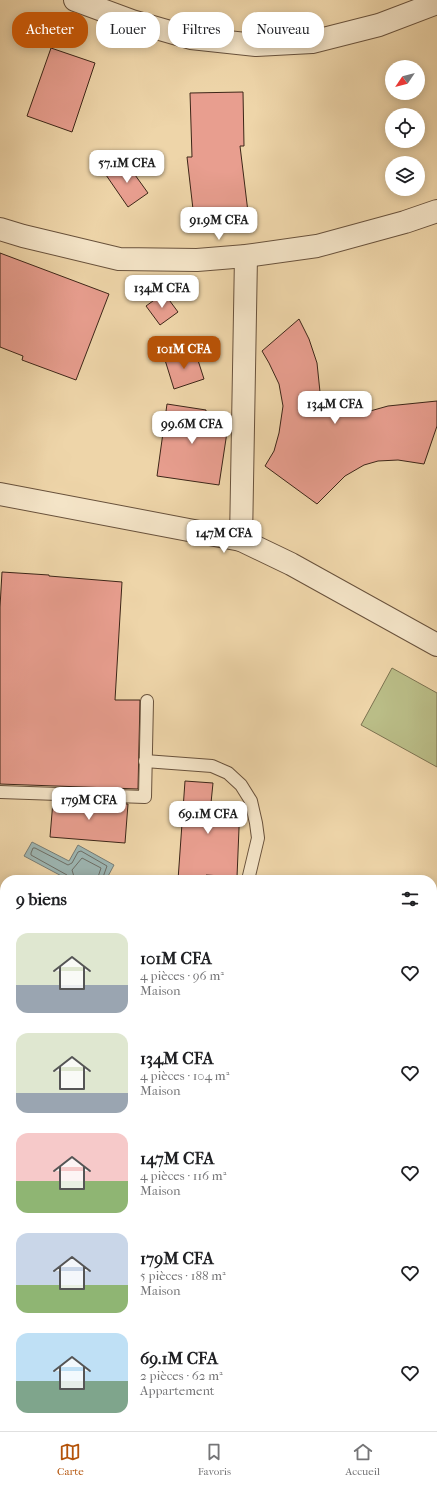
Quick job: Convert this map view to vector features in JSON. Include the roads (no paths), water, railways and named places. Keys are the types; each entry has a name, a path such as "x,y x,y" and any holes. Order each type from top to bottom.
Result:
{"street":[{"path":"75,0 132,21 191,38 256,45 312,42 379,25 437,3"},
{"path":"0,229 119,259 197,260 246,256 317,246 405,222 437,211"},
{"path":"241,540 246,256"},
{"path":"0,494 241,540 291,564 437,646"}],"lane":[{"path":"0,792 144,796 147,701"},
{"path":"146,761 212,766 228,773 241,786 251,801 258,838 249,875"}],"water":[{"path":"32,842 69,861 78,845 114,865 109,875 60,875 24,856"}]}
